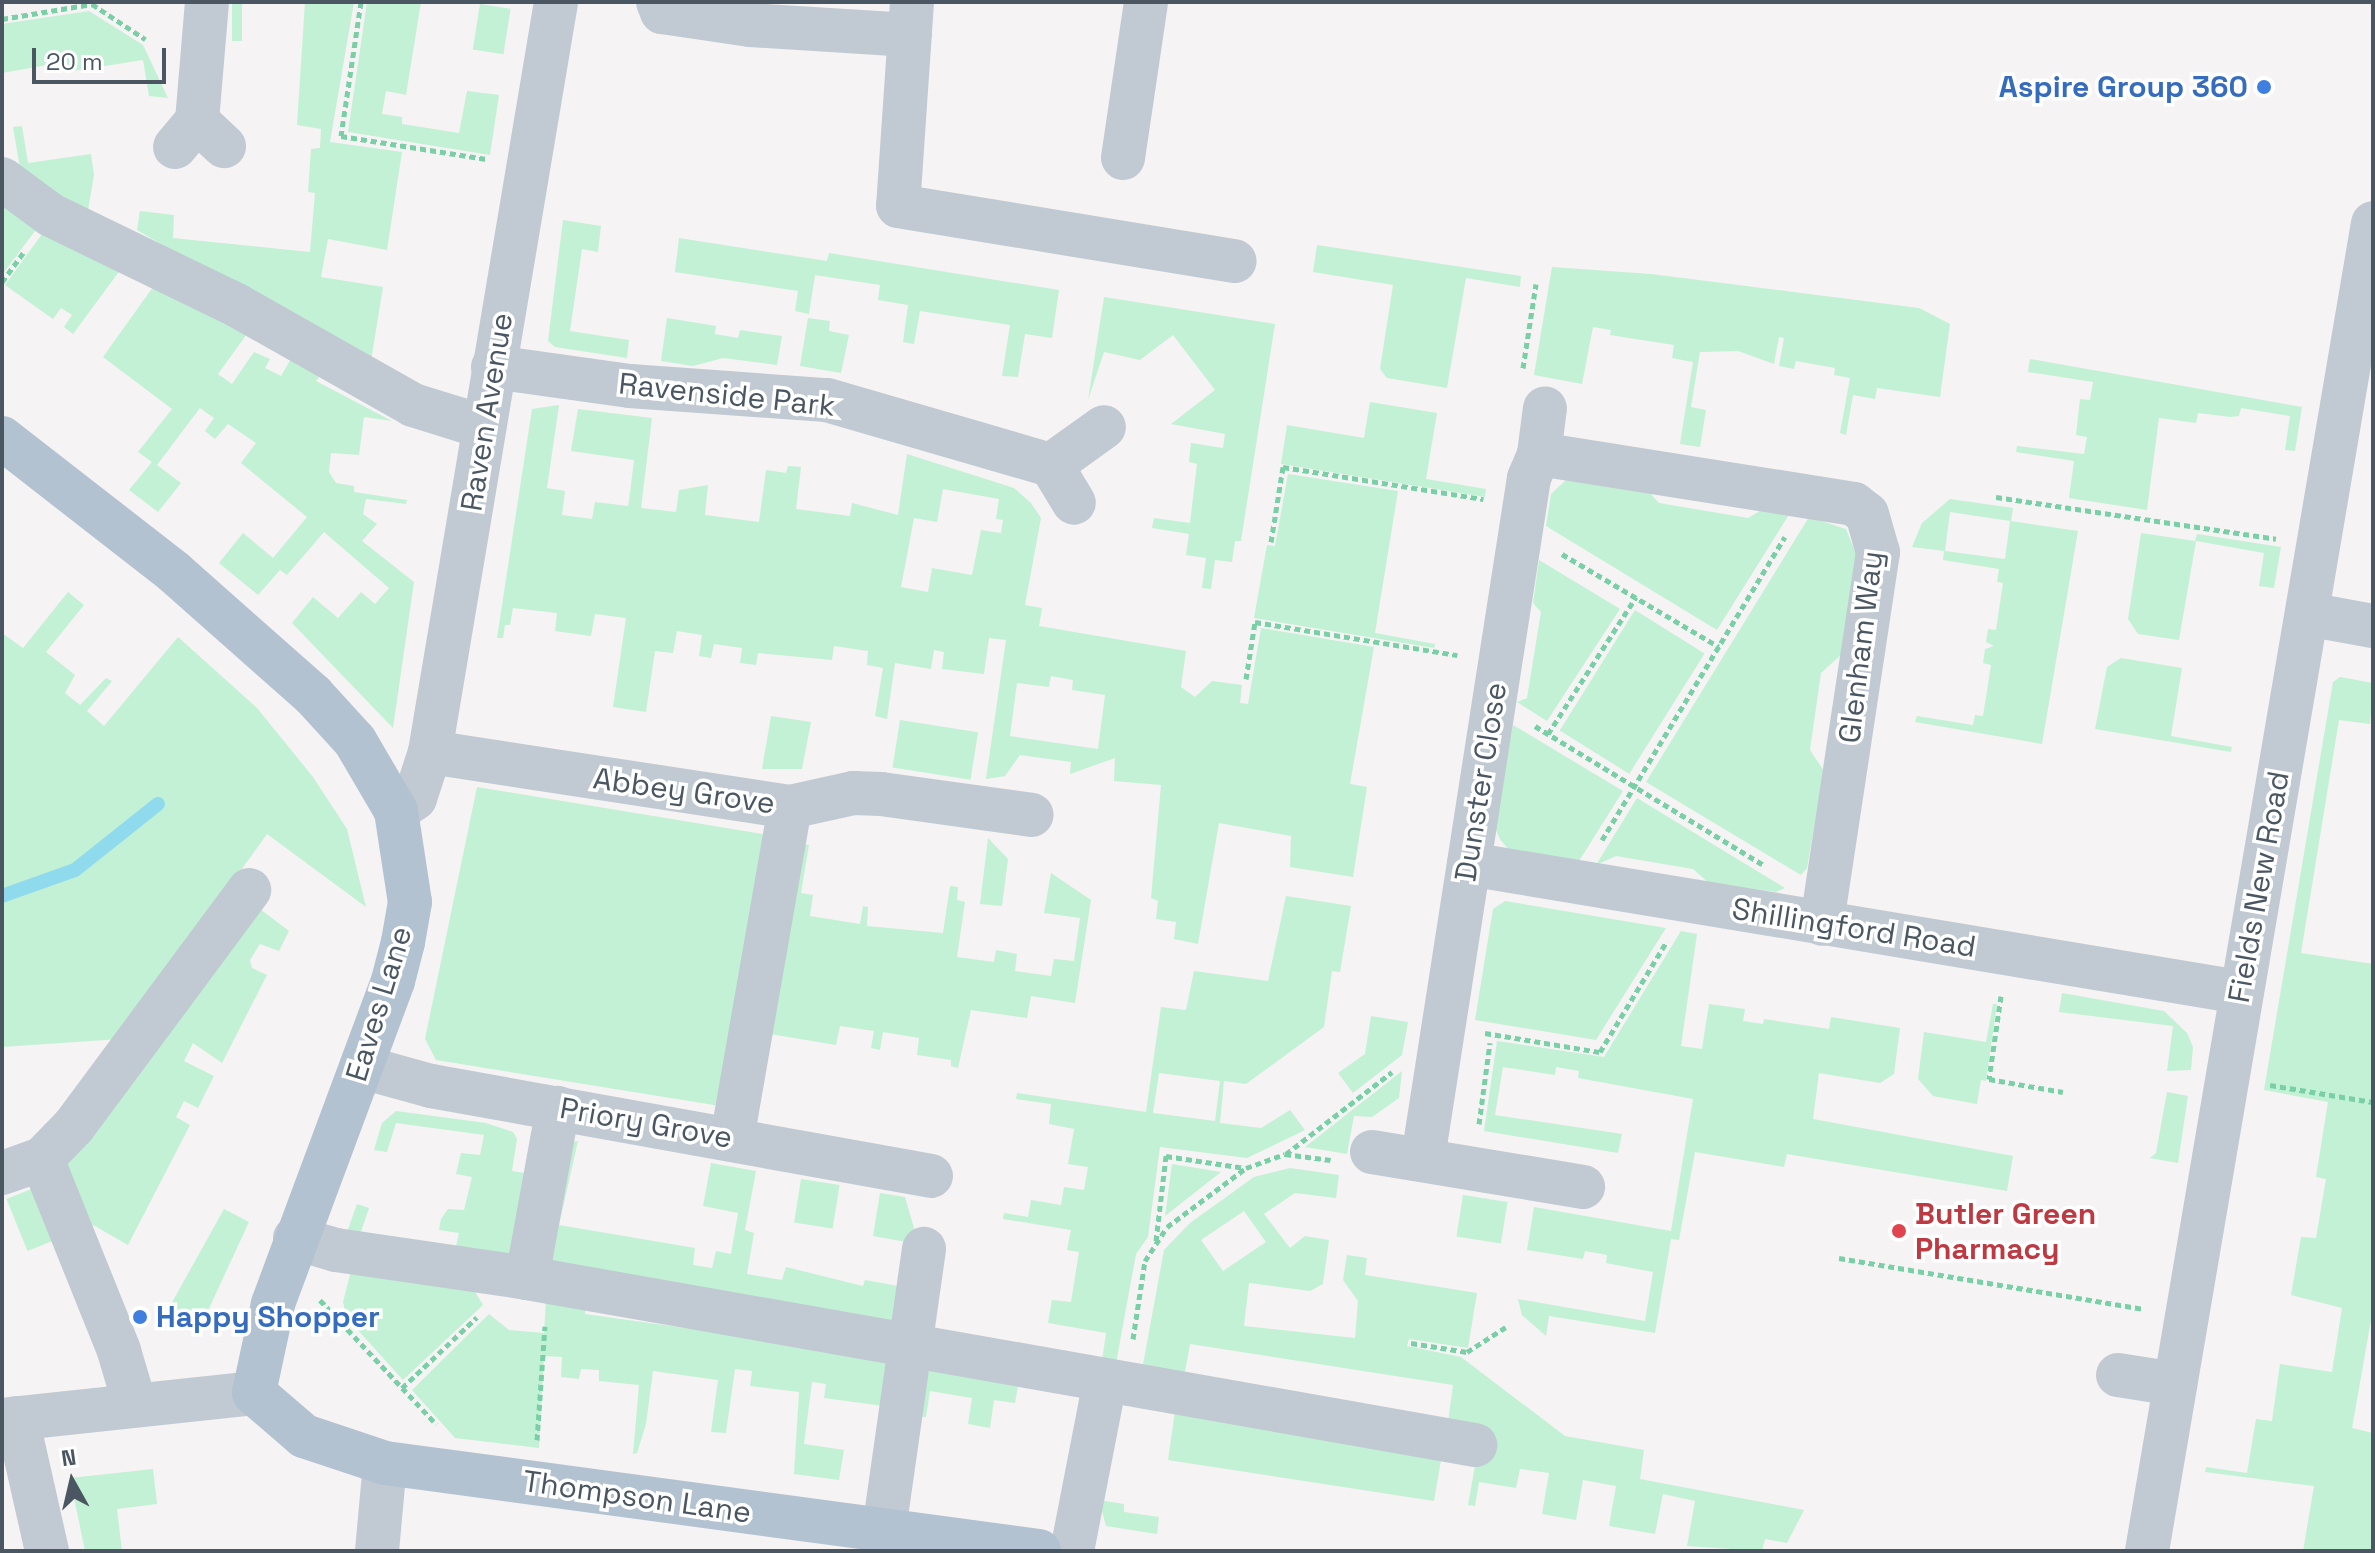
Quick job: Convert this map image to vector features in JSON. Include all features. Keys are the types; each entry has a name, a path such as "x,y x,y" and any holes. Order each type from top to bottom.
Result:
{"main road":[{"name":"Eaves Lane","path":"2,438 174,572 313,695 355,741 396,811 410,902 393,981 295,1238 273,1304 254,1393"},
{"name":"Thompson Lane","path":"254,1393 304,1436 385,1463 858,1535 1039,1551"}],"street":[{"path":"199,138 207,2"},
{"name":"Raven Avenue","path":"396,811 415,798 430,752 556,2"},
{"path":"658,2 662,12 750,25 911,18 898,206 1235,261"},
{"path":"1123,158 1146,2"},
{"path":"2,179 51,215 238,306 413,405 484,427"},
{"name":"Fields New Road","path":"2147,1551 2373,223"},
{"name":"Ravenside Park","path":"493,367 630,386 827,400 1051,465"},
{"name":"Dunster Close","path":"1423,1158 1529,478 1539,454 1533,391"},
{"path":"1074,503 1051,465 1104,427"},
{"name":"Glenham Way","path":"1539,454 1854,504 1867,514 1878,552 1822,924"},
{"path":"2307,614 2373,626"},
{"name":"Abbey Grove","path":"430,752 790,807 853,793 881,794 1032,815"},
{"path":"732,1139 790,807"},
{"name":"Shillingford Road","path":"1469,864 2240,992"},
{"path":"135,1405 119,1351 22,1166 74,1126 249,890"},
{"name":"Priory Grove","path":"362,1067 431,1086 931,1176"},
{"path":"538,1280 558,1108"},
{"path":"1372,1152 1423,1158 1583,1187"},
{"path":"295,1238 336,1250 538,1280 913,1350 1475,1445"},
{"path":"858,1535 913,1350 910,1336 924,1249"},
{"path":"2118,1375 2175,1384"},
{"path":"1072,1551 1105,1381"},
{"path":"47,1551 10,1419 254,1393"},
{"path":"377,1551 385,1463"}],"path":[{"path":"361,2 341,136 498,161"},
{"path":"2,19 92,4 145,39"},
{"path":"1533,391 1536,284"},
{"path":"1271,542 1283,467 1489,500"},
{"path":"1996,497 2291,541"},
{"path":"1596,848 1791,528"},
{"path":"1547,546 1719,647"},
{"path":"1548,734 1636,597"},
{"path":"1246,679 1255,622 1463,656"},
{"path":"1528,722 1777,874"},
{"path":"1479,1032 1600,1052 1670,936"},
{"path":"2004,979 1989,1079 2063,1092"},
{"path":"1476,1139 1491,1034"},
{"path":"1105,1381 1127,1371 1145,1261 1167,1227 1246,1168 1285,1154 1401,1064"},
{"path":"2257,1082 2373,1102"},
{"path":"1285,1154 1345,1162 1372,1152"},
{"path":"1156,1242 1166,1156 1246,1168"},
{"path":"1839,1258 2160,1312"},
{"path":"402,1388 489,1305 538,1280 535,1457"},
{"path":"319,1299 439,1427"},
{"path":"1411,1343 1467,1352 1506,1327"}],"green space":[{"path":"232,2 242,2 242,41 232,41"},
{"path":"305,2 354,2 330,142 402,152 387,250 328,239 321,277 383,287 370,367 137,230 140,211 174,215 173,238 310,252 315,193 308,192 311,149 320,148 321,129 297,125"},
{"path":"367,2 421,2 406,95 386,91 382,114 402,117 402,124 459,133 467,91 499,95 490,155 348,132"},
{"path":"480,4 511,9 503,54 473,49"},
{"path":"89,11 143,45 168,98 149,96 143,60 66,72 64,62 2,73 2,24"},
{"path":"22,126 28,163 91,154 94,175 86,222 22,180 13,127"},
{"path":"2,189 44,219 2,275"},
{"path":"563,220 601,226 598,252 582,249 570,331 629,340 627,358 555,347 548,341"},
{"path":"50,223 124,265 73,334 64,327 72,315 61,308 53,319 5,285"},
{"path":"679,238 827,261 829,253 1059,290 1052,338 1025,334 1018,377 1002,376 1010,325 920,311 914,344 903,342 908,305 878,300 880,285 815,275 809,314 795,311 798,291 675,272"},
{"path":"1317,245 1521,276 1520,287 1466,278 1447,388 1387,378 1380,369 1393,285 1313,272"},
{"path":"1552,267 1651,274 1919,308 1950,324 1940,397 1877,388 1875,399 1853,395 1846,435 1840,433 1850,378 1834,375 1835,368 1796,361 1794,369 1779,366 1784,338 1779,337 1774,364 1738,351 1700,352 1691,407 1706,410 1700,447 1680,444 1693,362 1672,358 1674,345 1610,335 1611,330 1593,327 1582,384 1534,375"},
{"path":"158,280 252,327 218,374 232,384 254,352 270,359 265,368 281,376 295,352 326,368 316,381 392,421 364,417 359,455 331,453 329,472 336,483 354,486 354,492 407,500 406,504 366,499 363,514 377,524 362,541 414,582 393,728 292,623 313,597 338,618 361,592 375,604 389,588 324,532 287,575 280,570 258,595 219,563 243,533 273,558 307,517 241,463 256,443 228,424 215,439 205,431 214,418 200,408 157,465 181,483 158,512 129,490 152,462 138,452 172,409 103,357"},
{"path":"1104,297 1275,324 1241,541 1235,541 1232,562 1215,560 1211,589 1202,588 1206,558 1186,555 1189,534 1152,528 1154,518 1190,523 1197,464 1189,462 1191,443 1223,448 1225,434 1171,424 1215,390 1173,335 1140,360 1104,352 1088,400"},
{"path":"667,318 716,326 715,334 738,338 740,330 782,336 777,365 723,358 693,366 661,361"},
{"path":"808,318 830,321 829,331 849,335 841,373 800,366"},
{"path":"2030,359 2302,407 2295,451 2285,450 2290,416 2241,408 2239,416 2198,413 2196,423 2159,418 2147,510 2069,498 2074,461 2016,452 2017,446 2084,454 2087,437 2076,435 2080,399 2090,400 2093,382 2028,372"},
{"path":"1370,402 1437,413 1426,479 1486,489 1485,497 1281,464 1287,425 1364,438"},
{"path":"559,405 547,488 565,491 562,515 592,519 595,502 628,506 629,501 634,460 571,451 578,409 652,418 641,508 676,512 679,490 708,485 705,515 759,522 766,470 786,473 788,466 801,467 796,509 850,516 852,503 898,515 907,454 1014,488 1031,503 1041,518 1025,605 1042,608 1039,626 1186,651 1181,687 1195,697 1212,681 1242,685 1240,703 1248,704 1261,628 1374,647 1350,784 1367,787 1353,877 1290,867 1291,836 1219,823 1198,944 1174,939 1176,922 1156,919 1158,901 1151,898 1161,785 1114,781 1115,758 1070,774 1071,762 1020,755 1005,776 986,779 1006,640 989,638 984,674 942,669 944,652 934,650 931,669 895,663 887,719 875,716 883,668 867,665 868,651 834,646 832,660 758,653 756,665 740,663 742,648 714,644 711,658 699,656 702,635 677,631 673,653 655,651 646,712 613,707 626,618 595,614 591,636 555,631 557,613 513,608 510,625 505,625 503,638 497,638 532,409","holes":["943,489 999,499 996,519 1003,520 1001,533 981,530 972,575 932,568 928,592 901,587 914,518 937,522","1051,676 1073,680 1072,690 1105,695 1098,749 1010,736 1017,683 1049,687"]},
{"path":"1288,474 1398,491 1375,633 1435,644 1434,648 1254,618 1267,545 1275,546"},
{"path":"1567,479 1647,490 1659,503 1748,518 1765,508 1790,513 1717,630 1546,526 1551,494"},
{"path":"1950,499 2013,508 2011,521 2078,531 2042,744 1915,722 1917,716 1973,725 1975,715 1983,716 1991,665 1983,663 1985,649 1994,646 1986,642 1988,629 1996,630 2003,583 1997,582 1999,569 1943,560 1944,551 1912,547 1922,523","holes":["1950,512 2010,521 2005,559 1945,551"]},
{"path":"1809,517 1846,529 1857,556 1842,654 1821,673 1810,750 1824,771 1807,868 1801,875 1646,782"},
{"path":"2141,533 2195,541 2197,534 2281,547 2274,588 2259,586 2264,553 2196,541 2179,640 2138,634 2128,619"},
{"path":"1539,560 1620,609 1547,721 1517,702 1527,698 1541,612 1533,603"},
{"path":"68,592 84,605 46,652 75,675 65,693 80,705 106,678 112,681 87,711 104,726 178,637 257,708 313,777 347,829 366,907 267,834 120,1039 2,1047 2,633 23,648"},
{"path":"1635,610 1705,653 1629,774 1560,730"},
{"path":"2121,658 2182,668 2171,736 2232,747 2231,752 2095,729 2107,667"},
{"path":"2340,677 2373,683 2370,724 2339,720 2301,953 2373,964 2373,1309 2352,1428 2373,1433 2373,1551 2303,1551 2314,1486 2205,1472 2206,1467 2247,1473 2256,1419 2272,1421 2280,1364 2332,1372 2342,1308 2291,1295 2301,1237 2316,1238 2326,1179 2316,1177 2328,1102 2264,1090 2333,682"},
{"path":"771,716 811,722 802,769 762,769"},
{"path":"900,720 978,732 971,780 892,767"},
{"path":"1513,725 1623,791 1579,861 1508,849 1500,839 1495,828"},
{"path":"477,787 769,835 720,1106 436,1060 425,1039"},
{"path":"1637,798 1785,888 1776,892 1709,883 1693,869 1616,856 1596,865"},
{"path":"988,838 1008,859 1002,906 980,904"},
{"path":"802,844 809,845 801,893 813,895 810,916 860,924 863,906 868,907 867,926 943,933 950,886 958,887 957,900 965,902 957,957 994,962 996,950 1017,954 1015,971 1051,976 1054,959 1074,961 1080,918 1044,913 1051,873 1091,900 1075,1003 1031,996 1027,1018 971,1010 958,1068 951,1066 951,1060 917,1055 919,1038 883,1032 880,1050 871,1048 874,1031 840,1026 836,1045 764,1033"},
{"path":"1286,896 1351,906 1340,972 1332,971 1324,1027 1246,1084 1224,1081 1220,1123 1261,1128 1290,1110 1305,1130 1247,1158 1160,1147 1148,1237 1136,1254 1115,1369 1101,1368 1106,1333 1048,1323 1052,1300 1071,1302 1079,1252 1067,1250 1071,1230 1003,1219 1004,1213 1028,1217 1031,1200 1061,1205 1064,1187 1084,1190 1088,1167 1068,1164 1074,1129 1049,1124 1051,1104 1016,1099 1017,1093 1146,1112 1161,1007 1186,1010 1194,971 1268,981","holes":["1159,1073 1220,1081 1215,1121 1153,1113"]},
{"path":"1505,901 1666,928 1596,1040 1475,1020 1493,909"},
{"path":"252,903 289,931 279,951 260,944 250,960 252,968 267,975 222,1063 193,1043 184,1061 214,1076 198,1108 184,1101 176,1117 190,1125 128,1245 79,1217 61,1160"},
{"path":"1681,931 1697,934 1681,1046 1702,1049 1709,1004 1745,1009 1743,1021 1763,1024 1764,1019 1829,1029 1831,1017 1900,1028 1894,1074 1880,1083 1819,1073 1813,1119 2013,1156 2007,1191 1787,1154 1784,1167 1695,1152 1679,1240 1671,1239 1655,1333 1549,1316 1546,1336 1522,1315 1518,1299 1645,1321 1653,1272 1606,1263 1607,1255 1585,1251 1583,1259 1527,1250 1534,1207 1671,1231 1693,1099 1578,1078 1579,1071 1556,1067 1555,1075 1503,1067 1495,1115 1622,1134 1618,1153 1484,1131 1497,1041 1604,1057"},
{"path":"2062,993 2164,1011 2187,1033 2193,1047 2191,1070 2167,1071 2173,1026 2059,1012"},
{"path":"1993,1004 1997,1004 1986,1081 1981,1080 1977,1104 1933,1096 1918,1079 1924,1032 1986,1042"},
{"path":"1371,1016 1408,1022 1402,1055 1353,1093 1338,1073 1365,1054"},
{"path":"1402,1071 1399,1098 1372,1117 1354,1116 1347,1154 1305,1147"},
{"path":"2167,1092 2188,1096 2178,1163 2150,1158 2156,1153"},
{"path":"396,1111 486,1123 513,1132 517,1139 512,1171 530,1174 515,1261 346,1235 357,1204 369,1208 360,1235 455,1251 459,1233 439,1230 441,1219 448,1209 464,1210 472,1177 456,1174 461,1153 480,1155 484,1135 396,1123 387,1152 374,1150 382,1123"},
{"path":"578,1141 559,1225 695,1248 693,1265 712,1268 716,1251 731,1254 738,1213 703,1206 711,1163 756,1171 745,1230 754,1233 747,1274 782,1280 786,1267 863,1286 865,1280 898,1286 906,1242 873,1236 880,1193 905,1197 916,1235 899,1333 538,1262 566,1142"},
{"path":"1172,1164 1221,1172 1165,1216"},
{"path":"1290,1168 1339,1175 1336,1198 1295,1193 1264,1214 1290,1248 1305,1236 1329,1240 1323,1284 1310,1291 1249,1283 1244,1326 1355,1338 1358,1301 1343,1280 1347,1255 1367,1258 1365,1275 1477,1293 1468,1348 1409,1339 1407,1346 1461,1357 1565,1436 1644,1450 1640,1479 1804,1510 1787,1543 1765,1539 1762,1551 1687,1546 1695,1501 1663,1494 1655,1534 1609,1526 1616,1486 1583,1480 1576,1520 1542,1514 1549,1473 1520,1469 1516,1488 1479,1482 1475,1506 1468,1505 1476,1460 1448,1422 1453,1385 1190,1344 1184,1377 1142,1370 1164,1250 1190,1223 1254,1177","holes":["1244,1211 1266,1242 1223,1271 1201,1240"]},
{"path":"801,1179 840,1185 833,1229 794,1222"},
{"path":"39,1186 60,1238 28,1251 7,1199"},
{"path":"1463,1195 1507,1202 1501,1244 1456,1236"},
{"path":"224,1209 249,1222 205,1317 176,1330 167,1326 165,1315"},
{"path":"353,1263 469,1282 483,1305 403,1380 347,1318 343,1302"},
{"path":"546,1300 586,1304 585,1314 899,1358 891,1407 824,1398 826,1384 812,1382 804,1444 844,1450 839,1480 794,1474 799,1392 750,1386 752,1371 735,1369 726,1433 711,1432 718,1380 653,1371 646,1424 637,1453 633,1454 639,1385 599,1381 599,1370 581,1369 579,1379 561,1377 562,1357 544,1356 539,1448 455,1438 412,1390 489,1314 509,1330 544,1333"},
{"path":"923,1365 1019,1380 1015,1403 994,1400 990,1428 968,1424 972,1398 930,1391 926,1417 915,1416"},
{"path":"1176,1404 1442,1454 1434,1501 1168,1460"},
{"path":"153,1469 157,1504 117,1509 122,1551 85,1551 70,1478"},
{"path":"1099,1500 1124,1504 1124,1512 1159,1517 1157,1534 1106,1526"}],"waterway":[{"path":"2,896 75,870 158,804"}],"place":[{"name":"Aspire Group 360","path":"2264,87"},
{"name":"Butler Green Pharmacy","path":"1899,1231"},
{"name":"Happy Shopper","path":"140,1317"}]}
